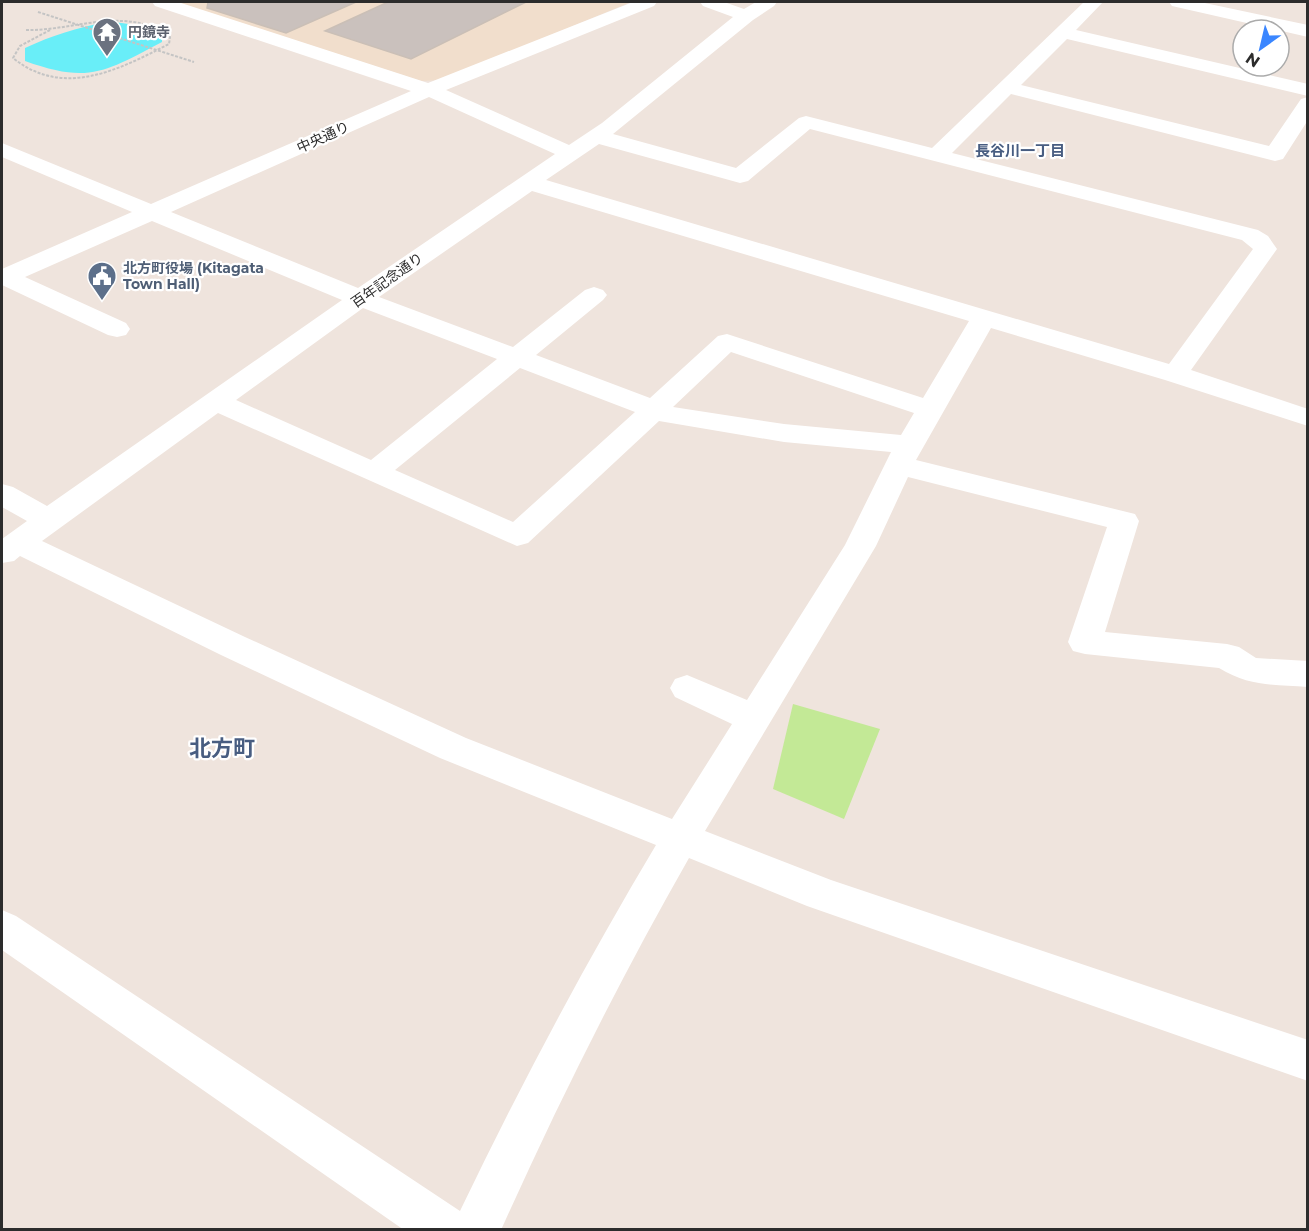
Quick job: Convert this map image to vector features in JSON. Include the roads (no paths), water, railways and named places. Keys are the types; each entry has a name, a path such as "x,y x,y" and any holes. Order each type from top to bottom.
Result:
{"street":[{"path":"162,2 429,90 570,153"},
{"name":"中央通り","path":"3,278 429,90 648,2"},
{"path":"709,2 746,16"},
{"name":"百年記念通り","path":"10,548 362,297 596,136 746,16 768,2"},
{"path":"937,155 1094,2"},
{"path":"1178,2 1308,31"},
{"path":"1063,32 1308,90"},
{"path":"1006,87 1275,154 1308,103"},
{"path":"596,136 740,176 806,122 1250,235 1260,241 1265,249 1175,374"},
{"path":"2,149 315,281 666,414 904,455 1124,521 1085,642 1227,656 1249,670 1308,674"},
{"path":"527,182 1175,374 1308,418"},
{"path":"3,278 117,329"},
{"path":"374,472 594,295"},
{"path":"476,1230 529,1116 632,921 860,546 904,455 984,317"},
{"path":"215,401 516,536 727,342 930,409"},
{"path":"2,494 48,520"},
{"path":"10,548 233,646 453,748 680,839 821,894 1308,1061"},
{"path":"687,688 754,719"},
{"path":"2,928 446,1230"}],"water":[{"path":"107,22 142,28 162,37 162,42 126,61 96,71 65,72 25,61 25,48 65,32"}],"place":[{"name":"円鏡寺","path":"107,58"},
{"name":"北方町役場 (Kitagata Town Hall)","path":"102,302"}],"district":[{"name":"長谷川一丁目","path":"1020,151"},
{"name":"北方町","path":"222,748"}]}
